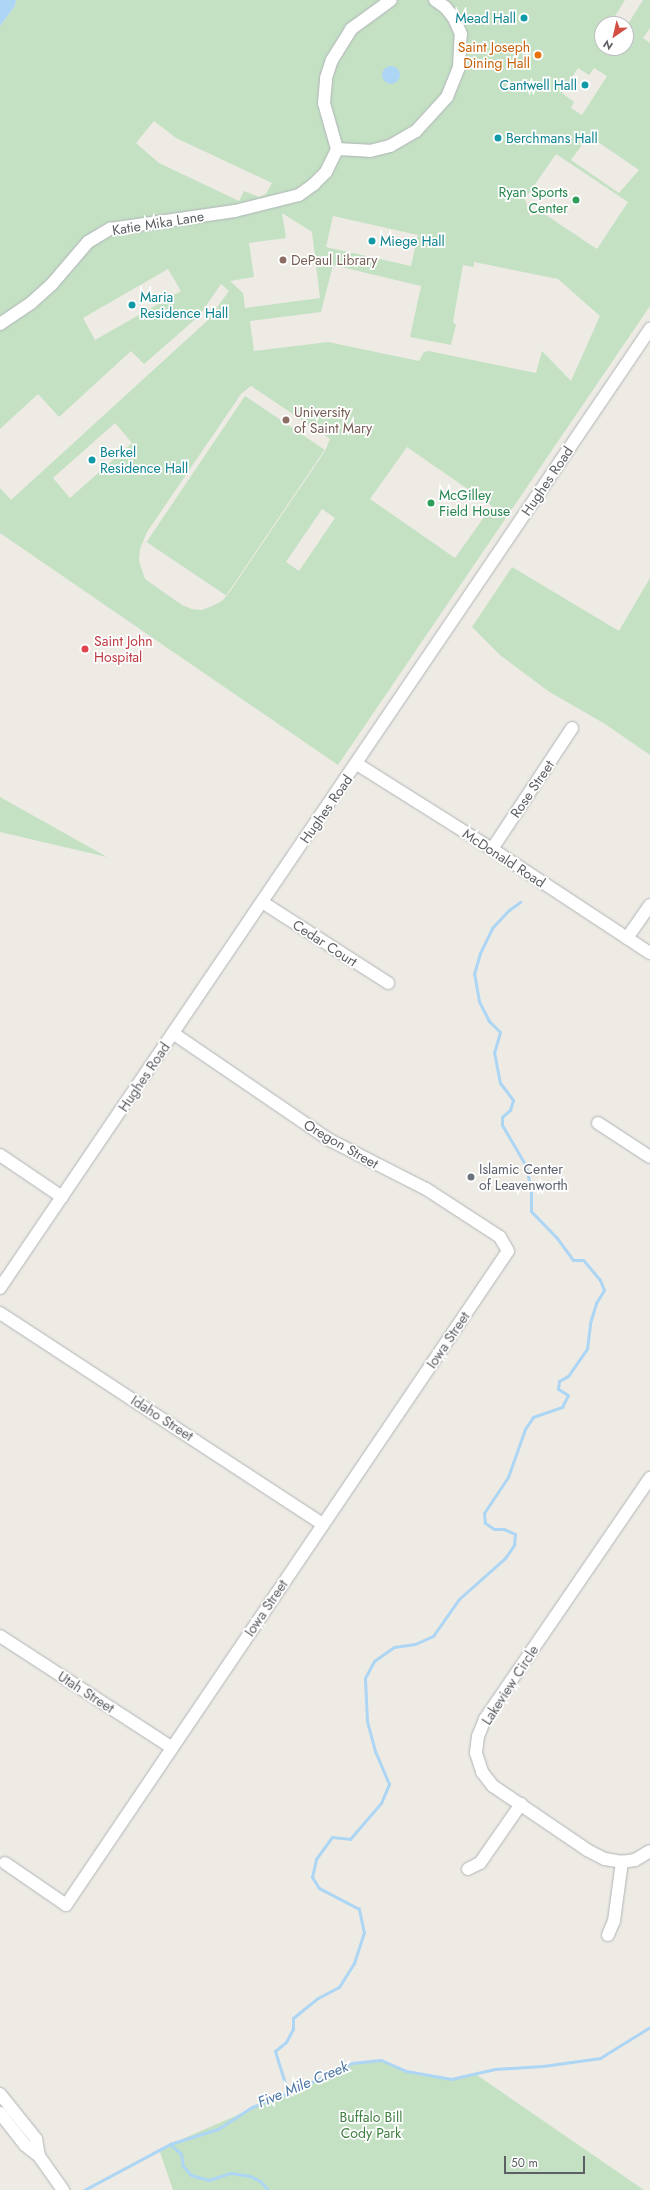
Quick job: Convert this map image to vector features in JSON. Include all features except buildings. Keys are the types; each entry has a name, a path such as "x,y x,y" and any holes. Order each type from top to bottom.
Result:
{"street":[{"path":"391,0 351,29 339,48 326,78 324,103 337,149 370,151 390,146 416,131 447,97 459,67 460,34 454,18 445,6 435,0"},
{"name":"Katie Mika Lane","path":"0,324 31,303 52,284 88,242 110,229 235,211 300,195 326,172 337,149"},
{"name":"Hughes Road","path":"0,1288 174,1034 650,330"},
{"name":"Rose Street","path":"492,849 572,728"},
{"name":"McDonald Road","path":"357,764 492,849 650,953"},
{"name":"Cedar Court","path":"262,902 388,983"},
{"path":"627,938 650,905"},
{"name":"Oregon Street","path":"174,1034 328,1139 426,1189 500,1236 508,1251"},
{"path":"598,1123 650,1157"},
{"path":"0,1155 62,1197"},
{"name":"Iowa Street","path":"5,1863 66,1905 171,1747 508,1251"},
{"name":"Idaho Street","path":"0,1313 323,1524"},
{"name":"Lakeview Circle","path":"650,1478 485,1720 478,1736 476,1753 482,1772 493,1786 587,1850 605,1859 622,1862 635,1860 650,1851"},
{"name":"Utah Street","path":"0,1636 171,1747"},
{"path":"468,1869 480,1863 521,1804"},
{"path":"608,1935 614,1921 622,1862"},
{"path":"0,2094 36,2139 39,2156"},
{"path":"0,2113 25,2145 39,2156 63,2190"}],"green space":[{"name":"University of Saint Mary","path":"16,0 625,0 615,16 594,16 594,56 634,56 633,16 643,0 650,0 650,28 643,38 650,43 650,306 338,765 0,533 0,488 11,500 207,321 229,291 221,284 199,316 144,364 131,351 59,417 38,394 0,429 0,26 15,6","holes":["578,68 589,75 594,68 607,76 582,115 571,108 574,102 562,93","154,121 176,138 272,183 266,194 259,197 244,191 239,201 159,163 136,143","595,140 639,170 619,193 571,160 582,145","556,154 628,202 597,249 543,213 530,216 525,199","282,213 312,232 320,298 245,308 243,293 230,281 254,277 249,243 286,238","333,216 418,235 411,266 326,247","474,262 558,279 600,316 571,381 542,351 536,373 429,351 424,352 419,361 328,342 254,351 250,321 321,312 333,265 421,286 410,337 451,345 456,325 453,322 463,265 474,267","168,269 181,291 95,340 83,318","251,386 330,439 325,451 229,593 222,601 202,610 192,609 182,605 145,579 139,561 140,549 147,532 241,394","115,423 132,443 70,498 53,478","407,447 492,506 455,558 370,499","322,509 335,518 299,571 286,562"]},
{"path":"245,396 325,450 226,596 147,542"},
{"path":"512,567 619,631 650,578 650,755 605,724 548,691 500,655 472,627"},
{"path":"0,797 107,857 0,832"},
{"name":"Buffalo Bill Cody Park","path":"381,2060 406,2071 451,2079 474,2073 644,2190 173,2190 159,2149 288,2093 352,2063"}],"water":[{"path":"0,0 16,0 15,6 0,26"},
{"path":"391,66 395,67 399,71 399,79 395,83 391,84 387,83 383,79 382,75 383,71 387,67"}],"waterway":[{"path":"288,2093 275,2051 286,2042 293,2029 293,2018 318,1998 339,1987 354,1963 364,1933 359,1909 319,1888 312,1877 316,1859 332,1837 350,1839 381,1803 389,1784 375,1751 367,1721 365,1678 374,1661 394,1647 415,1644 433,1636 459,1599 505,1558 514,1545 515,1534 504,1529 494,1529 485,1523 484,1513 508,1477 525,1429 533,1417 562,1407 568,1395 558,1389 559,1381 568,1376 587,1349 590,1323 596,1303 604,1290 600,1280 583,1260 573,1260 556,1237 531,1211 531,1190 526,1166 502,1125 502,1117 510,1110 513,1100 500,1083 494,1053 500,1032 489,1021 479,1001 474,974 480,953 492,928 509,910 520,902"},
{"name":"Five Mile Creek","path":"84,2190 170,2144 218,2129 252,2107 288,2093 352,2063 381,2060 406,2071 451,2079 495,2069 543,2066 600,2058 650,2027"},
{"path":"170,2144 181,2154 183,2166 191,2175 209,2180 231,2173 250,2176 260,2181 268,2190"}],"place":[{"name":"Mead Hall","path":"524,18"},
{"name":"Saint Joseph Dining Hall","path":"538,55"},
{"name":"Cantwell Hall","path":"585,85"},
{"name":"Berchmans Hall","path":"498,138"},
{"name":"Ryan Sports Center","path":"576,200"},
{"name":"Miege Hall","path":"372,241"},
{"name":"DePaul Library","path":"283,260"},
{"name":"Maria Residence Hall","path":"132,305"},
{"name":"University of Saint Mary","path":"286,420"},
{"name":"Berkel Residence Hall","path":"92,460"},
{"name":"McGilley Field House","path":"431,503"},
{"name":"Saint John Hospital","path":"85,649"},
{"name":"Islamic Center of Leavenworth","path":"471,1177"}]}
